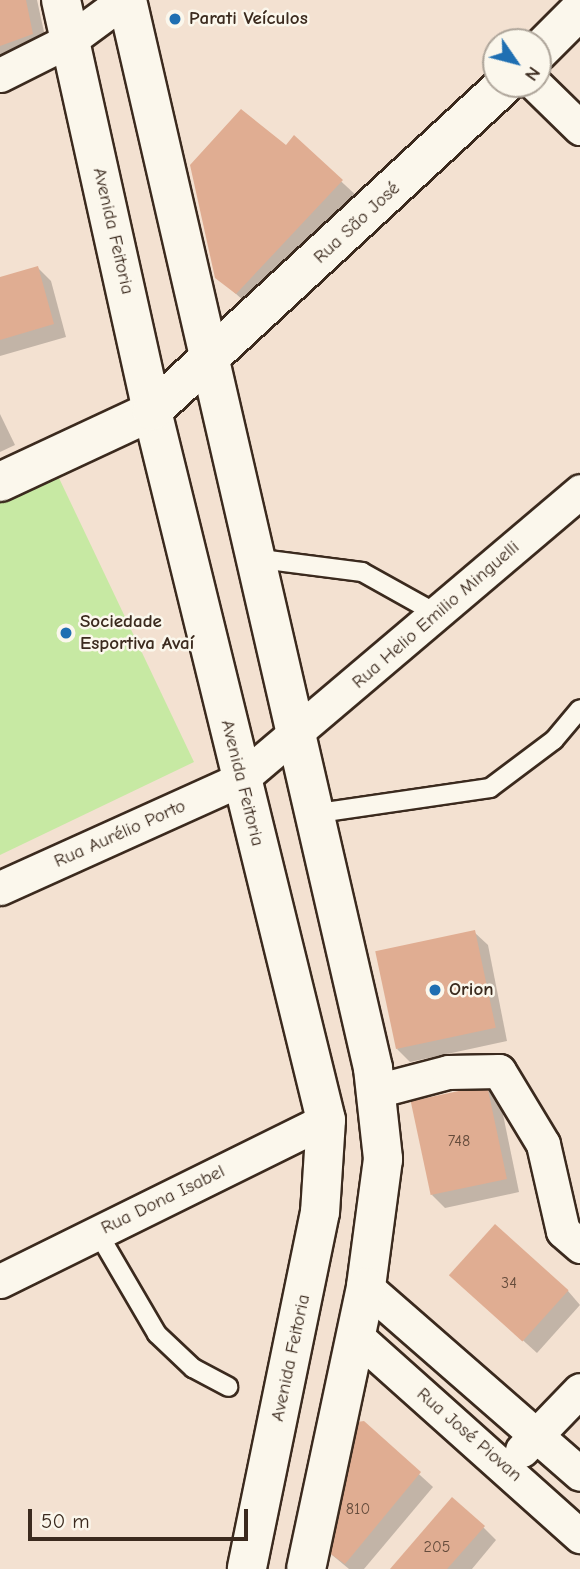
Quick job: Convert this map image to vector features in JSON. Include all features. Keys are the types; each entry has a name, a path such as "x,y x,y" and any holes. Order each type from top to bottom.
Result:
{"main road":[{"name":"Avenida Feitoria","path":"61,0 152,411 326,1120 320,1212 247,1569"},
{"path":"126,0 376,1091 383,1159 366,1287 306,1569"},
{"path":"552,38 580,10"},
{"name":"Rua São José","path":"0,482 152,411 210,361 490,98"}],"street":[{"path":"0,75 70,40 126,0"},
{"path":"549,98 580,128"},
{"name":"Rua Helio Emilio Minguelli","path":"241,779 579,497"},
{"name":"Rua Aurélio Porto","path":"0,888 241,779"},
{"path":"376,1091 448,1072 499,1071 543,1144 563,1231 580,1246"},
{"name":"Rua Dona Isabel","path":"0,1281 326,1120"},
{"path":"366,1287 580,1474"},
{"name":"Rua José Piovan","path":"355,1335 505,1465 580,1536"},
{"path":"505,1465 538,1435 580,1390"}],"lane":[{"path":"253,558 362,572 437,614"},
{"path":"311,814 490,788 554,740 580,709"},
{"path":"98,1233 157,1334 193,1368 228,1387"}],"green space":[{"name":"Sociedade Esportiva Avaí","path":"58,476 194,762 0,855 0,503"}],"building":[{"path":"0,0 26,0 33,34 0,46"},
{"path":"241,109 286,145 294,135 343,180 236,294 215,278 190,165"},
{"path":"38,266 54,324 0,340 0,277"},
{"name":"Orion","path":"475,930 496,1028 396,1049 375,951"},
{"path":"487,1085 507,1179 431,1195 411,1101"},
{"path":"495,1224 569,1290 522,1342 449,1275"},
{"path":"364,1421 421,1472 345,1564 318,1545 344,1424"},
{"path":"452,1497 485,1526 447,1569 390,1569"}],"place":[{"name":"Parati Veículos","path":"175,19"},
{"name":"Sociedade Esportiva Avaí","path":"66,633"},
{"name":"Orion","path":"435,990"}]}
